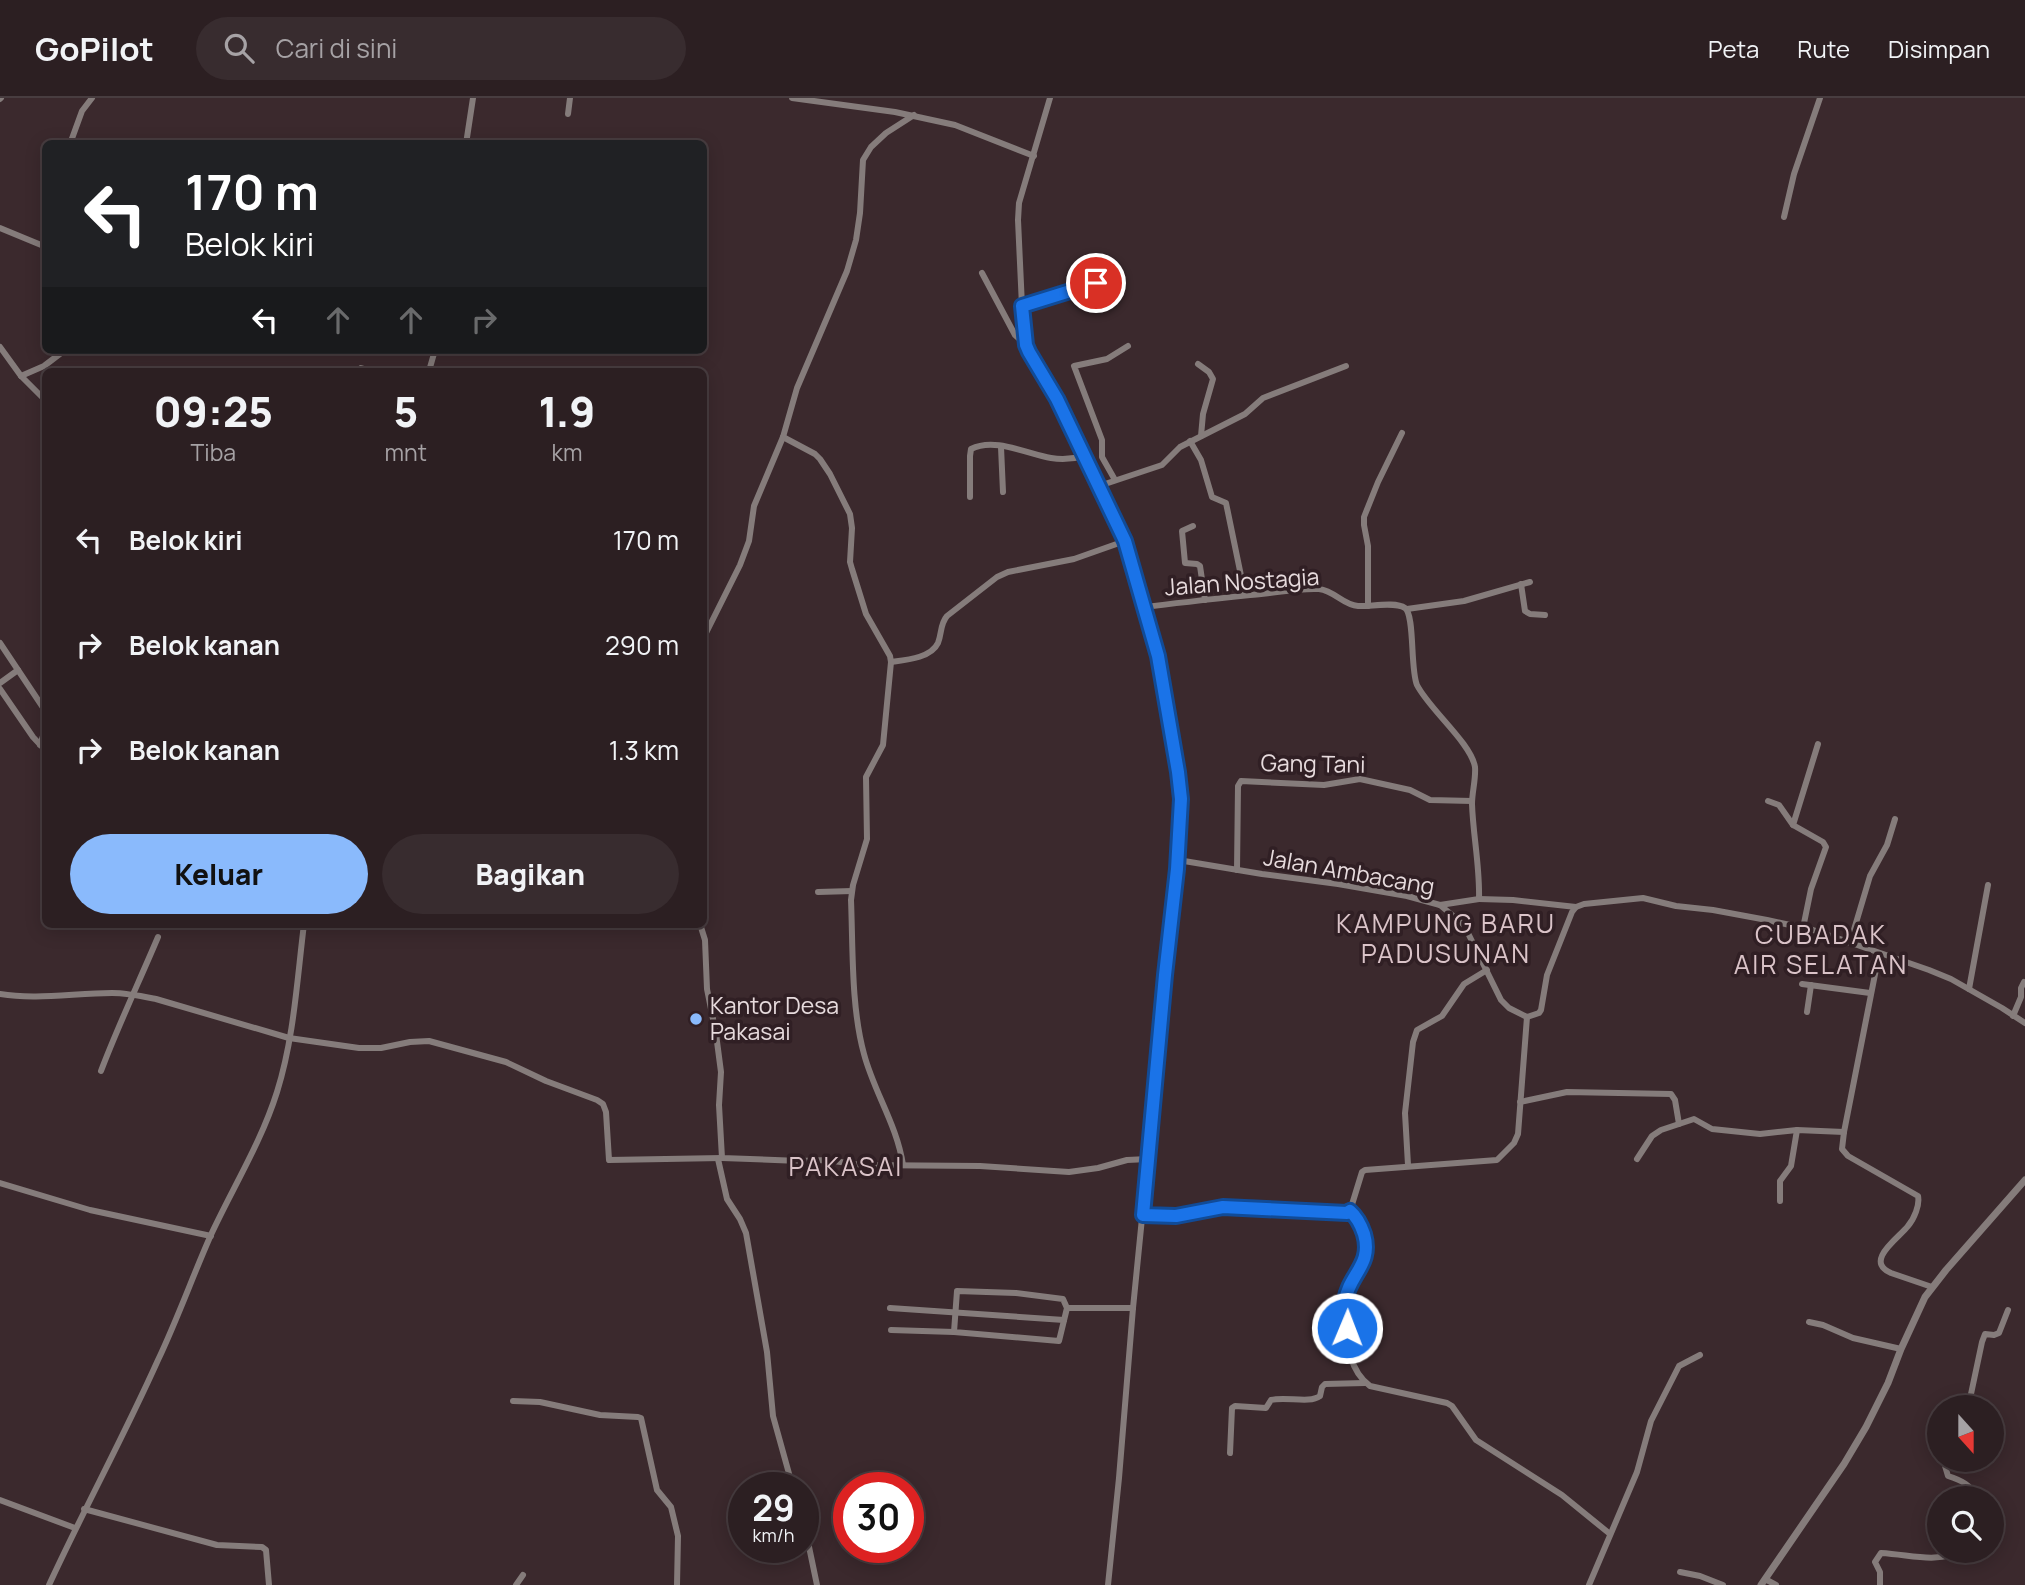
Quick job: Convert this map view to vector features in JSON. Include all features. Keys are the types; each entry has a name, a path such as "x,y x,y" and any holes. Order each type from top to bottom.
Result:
{"street":[{"path":"71,140 82,111 92,98"},
{"path":"467,140 473,98"},
{"path":"568,114 570,98"},
{"path":"792,98 914,115 967,128 1034,156"},
{"path":"1026,345 1018,220 1021,197 1050,98"},
{"path":"1784,217 1794,174 1820,98"},
{"path":"707,630 740,565 749,541 754,506 783,437 797,388 847,271 860,214 863,160 871,147 886,133 914,115"},
{"path":"0,228 42,245"},
{"path":"1022,306 1110,277 1112,272 1109,262"},
{"path":"982,273 1015,335 1026,345 1057,399 1125,541 1160,664 1181,799 1178,860 1108,1585"},
{"path":"1115,480 1102,457 1102,440 1074,366 1107,359 1128,346"},
{"path":"0,347 21,376 42,397"},
{"path":"21,376 44,366 60,354"},
{"path":"1198,363 1213,379 1203,414 1201,436"},
{"path":"1099,486 1162,465 1180,447 1245,414 1263,398 1346,366"},
{"path":"1368,606 1368,546 1364,517 1402,433"},
{"path":"783,437 820,459 850,514 850,562 866,614 890,656 883,745 866,777 867,839 852,891 859,1036 871,1076 898,1140 903,1164"},
{"path":"1190,442 1201,460 1212,498 1226,503 1245,595"},
{"path":"970,497 971,449 981,446 1001,447 1054,458 1071,459 1084,456"},
{"path":"1001,447 1003,492"},
{"path":"1193,526 1181,531 1185,563 1200,566 1205,600"},
{"path":"891,663 913,659 933,649 938,643 942,623 947,616 1008,572 1085,556 1125,541"},
{"name":"Jalan Nostagia","path":"1145,607 1321,589 1337,595 1351,605 1403,606 1407,609 1469,600 1530,582"},
{"path":"1521,584 1525,611 1545,615"},
{"path":"1407,609 1414,675 1422,693 1474,762 1472,801 1479,899"},
{"path":"0,643 42,706"},
{"path":"0,683 18,670"},
{"path":"0,690 40,745"},
{"path":"40,745 42,739"},
{"path":"1793,825 1818,744"},
{"name":"Gang Tani","path":"1237,870 1238,786 1241,781 1324,785 1360,779 1410,790 1430,800 1472,801"},
{"path":"1768,801 1779,805 1793,825 1826,847 1811,889 1802,928"},
{"path":"1850,943 1872,872 1887,845 1895,819"},
{"name":"Jalan Ambacang","path":"1178,860 1338,884 1440,905 1464,925 1505,1005 1527,1017"},
{"path":"1969,989 1988,885"},
{"path":"818,892 852,891"},
{"path":"1440,905 1479,899 1576,907 1643,898 1676,906 1713,910 1802,928 1929,970 1969,989 2025,1023"},
{"path":"1350,1211 1362,1172 1373,1168 1497,1160 1517,1139 1527,1017 1541,1010 1547,975 1568,917 1576,907"},
{"path":"49,1585 148,1382 211,1236 253,1152 273,1104 289,1038 303,928"},
{"path":"701,928 705,940 707,989 721,1072 720,1159 727,1199 746,1233 766,1352 773,1416 789,1472"},
{"path":"102,1071 118,1027 158,937"},
{"path":"1879,954 1842,1149 1845,1154 1913,1192 1919,1199 1909,1225 1886,1247 1882,1255 1882,1266 1885,1271 1932,1287"},
{"path":"1408,1165 1405,1113 1413,1042 1417,1030 1442,1017 1464,984 1487,970"},
{"path":"2013,1016 2024,982"},
{"path":"1802,984 1870,993"},
{"path":"1807,1012 1811,985"},
{"path":"0,994 134,995 289,1038 359,1048 381,1048 418,1041 439,1042 506,1062 600,1102 606,1112 609,1160 827,1160 855,1165 980,1166 1069,1172 1128,1160 1148,1159"},
{"path":"1520,1102 1567,1091 1671,1094 1675,1100 1679,1124"},
{"path":"1637,1158 1652,1136 1694,1119 1715,1129 1760,1134 1797,1130 1844,1132"},
{"path":"1780,1201 1780,1181 1790,1169 1797,1130"},
{"path":"1776,1585 1763,1582 1849,1457 1882,1396 1920,1307 1932,1287 2025,1180"},
{"path":"0,1183 90,1210 211,1236"},
{"path":"1143,1215 1176,1216 1223,1207 1350,1211"},
{"path":"1350,1211 1362,1229 1366,1253 1345,1298 1345,1316 1350,1357 1365,1383 1452,1406 1476,1440 1562,1496 1610,1534"},
{"path":"891,1330 954,1332 1059,1341 1067,1308 1063,1299 1016,1293 957,1291 954,1332"},
{"path":"890,1308 1064,1320"},
{"path":"1067,1308 1133,1308"},
{"path":"1971,1395 1985,1334 1999,1333 2008,1310"},
{"path":"1809,1322 1853,1338 1901,1349"},
{"path":"1589,1585 1637,1472 1651,1421 1661,1400 1679,1366 1700,1355"},
{"path":"1230,1454 1231,1415 1235,1406 1266,1408 1271,1400 1283,1398 1314,1400 1320,1396 1325,1384 1365,1383"},
{"path":"513,1401 540,1402 606,1416 641,1418 657,1490 671,1507 678,1536 677,1585"},
{"path":"1947,1472 1948,1476 1969,1486"},
{"path":"0,1500 75,1528"},
{"path":"84,1509 217,1545 265,1548 269,1585"},
{"path":"1880,1585 1880,1572 1875,1562 1881,1553 1927,1558"},
{"path":"812,1563 817,1585"},
{"path":"1680,1572 1705,1577 1723,1585"},
{"path":"516,1585 523,1575"}],"place":[{"name":"Kantor Desa Pakasai","path":"696,1019"}],"district":[{"name":"KAMPUNG BARU PADUSUNAN","path":"1446,939"},
{"name":"CUBADAK AIR SELATAN","path":"1821,950"},
{"name":"PAKASAI","path":"846,1167"}],"route":[{"path":"1096,283 1022,306 1029,352 1057,399 1125,541 1158,656 1178,772 1181,816 1177,869 1143,1215 1176,1216 1223,1207 1350,1211 1362,1229 1366,1253 1345,1298 1347,1328"}]}
